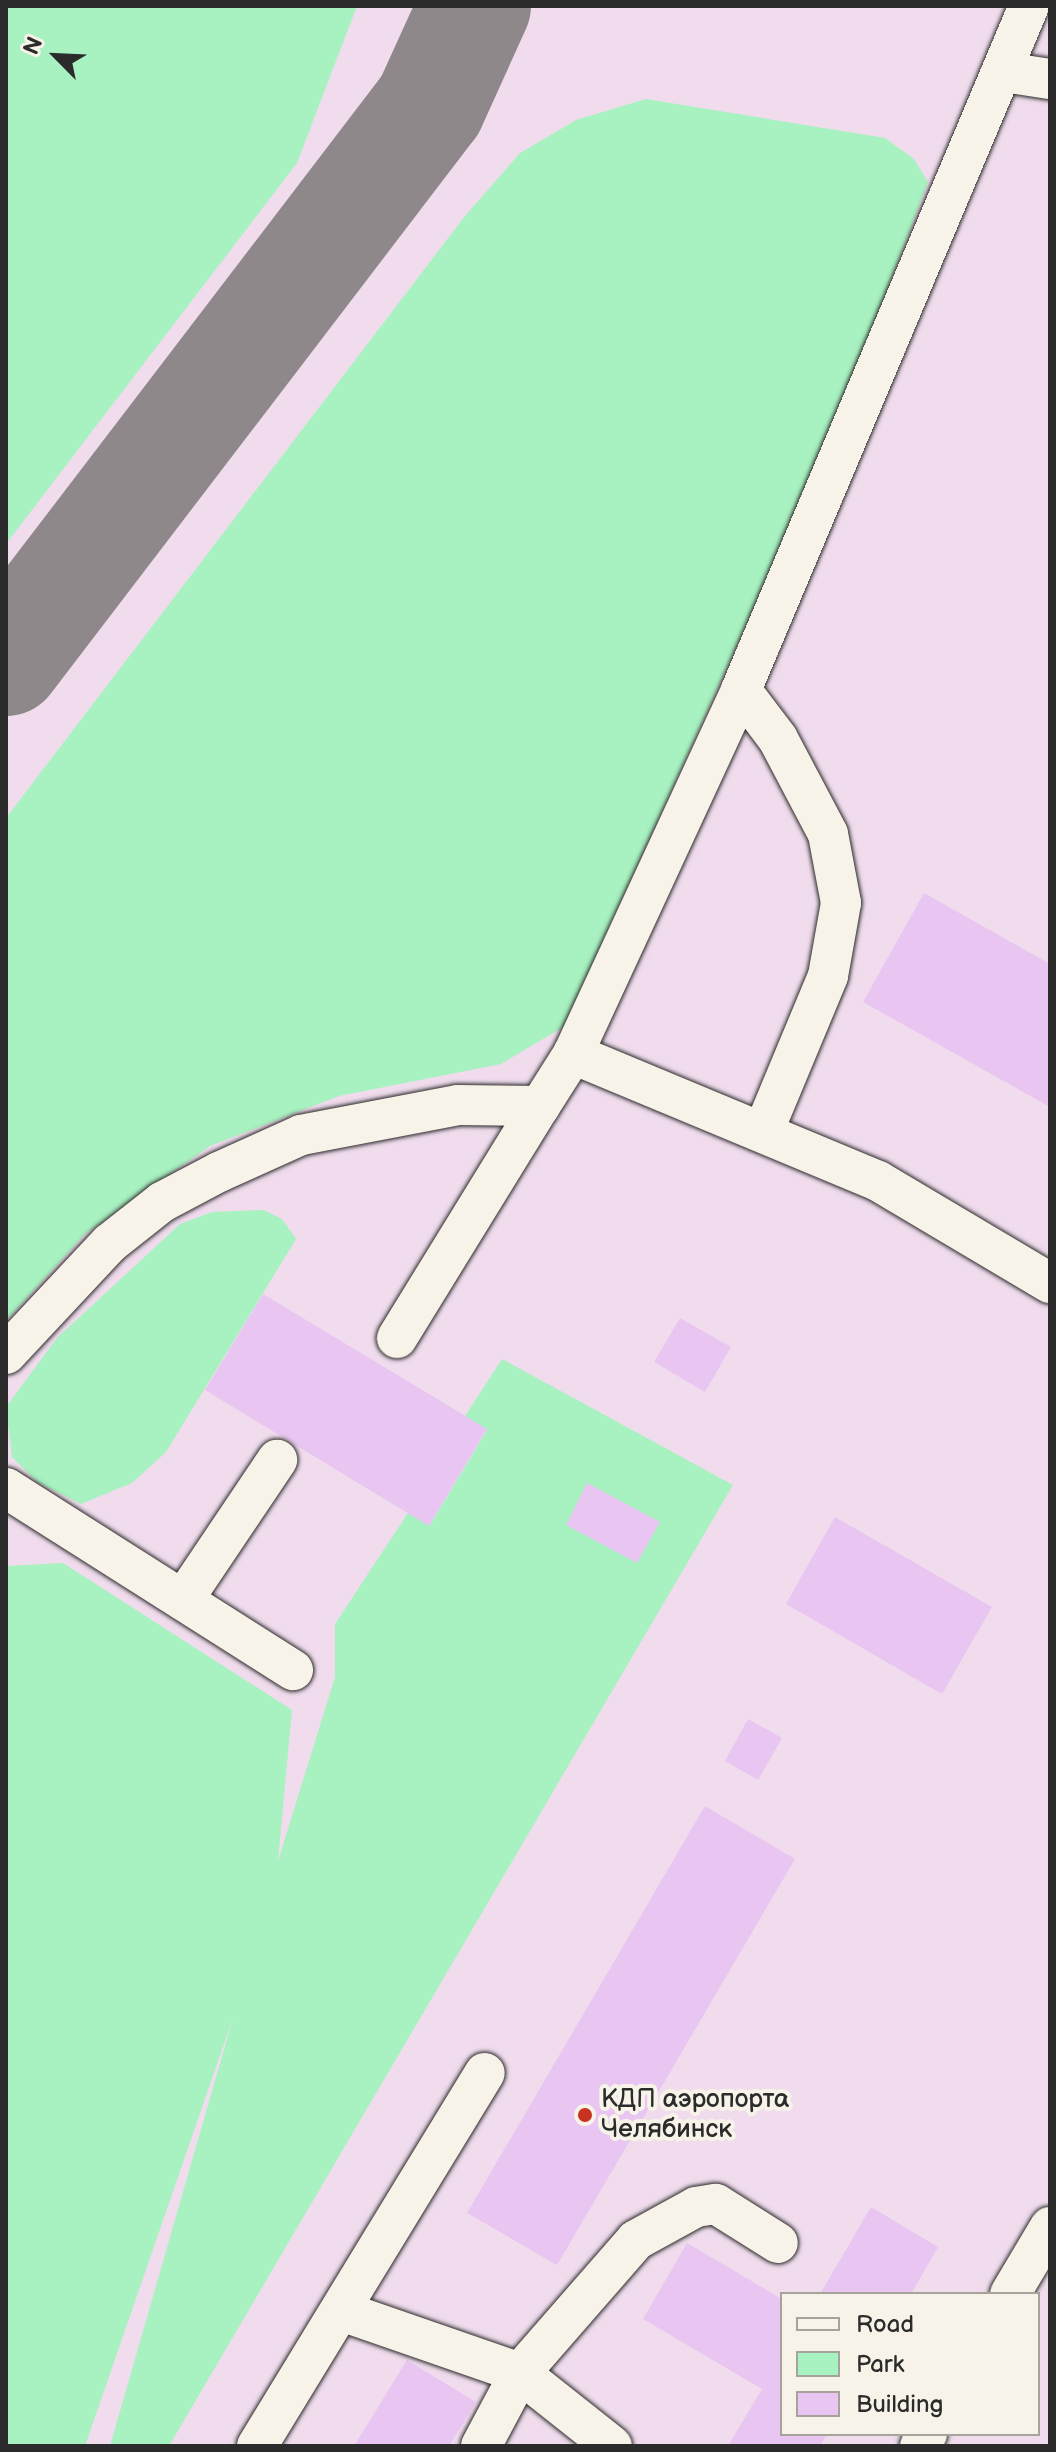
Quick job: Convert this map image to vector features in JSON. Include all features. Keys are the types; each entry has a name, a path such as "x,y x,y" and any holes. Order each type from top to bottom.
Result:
{"lane":[{"path":"397,1338 573,1054 741,690 1004,72 1029,6"},
{"path":"1004,72 1050,79"},
{"path":"741,690 778,739 828,834 841,903 828,976 763,1132"},
{"path":"573,1054 878,1181 1050,1283"},
{"path":"6,1354 110,1243 162,1202 219,1172 301,1135 458,1105 540,1106"},
{"path":"183,1600 277,1460"},
{"path":"6,1488 293,1670"},
{"path":"257,2446 344,2312 485,2073"},
{"path":"481,2446 520,2373 636,2240 696,2207 716,2204 778,2243"},
{"path":"1011,2292 1050,2227"},
{"path":"344,2312 520,2373 612,2446"}],"shaded area":[{"path":"6,6 1050,6 1050,2446 6,2446"}],"green space":[{"path":"6,6 357,6 297,163 6,544"},
{"path":"646,99 885,138 914,159 928,182 839,420 565,1026 501,1064 339,1096 210,1146 85,1234 6,1321 6,818 465,216 520,153 576,120"},
{"path":"263,1210 282,1219 296,1239 166,1452 132,1483 81,1504 37,1482 12,1457 6,1407 57,1338 180,1224 212,1212"},
{"path":"502,1359 733,1485 169,2446 110,2446 233,2018 85,2446 6,2446 6,1566 63,1563 292,1710 278,1861 335,1677 335,1624 408,1513 430,1525 487,1430 465,1416"}],"building":[{"path":"924,893 1050,964 1050,1107 863,1002"},
{"path":"263,1294 487,1429 429,1526 205,1390"},
{"path":"680,1318 731,1347 705,1392 654,1362"},
{"path":"587,1483 660,1522 637,1563 566,1525"},
{"path":"835,1517 992,1607 942,1694 786,1604"},
{"path":"748,1719 782,1738 758,1780 725,1761"},
{"name":"КДП аэропорта Челябинск","path":"705,1806 795,1859 557,2265 467,2213"},
{"path":"871,2207 938,2247 912,2292 821,2292"},
{"path":"687,2243 780,2298 780,2436 826,2436 820,2446 728,2446 762,2389 643,2319"},
{"path":"407,2360 476,2402 449,2446 354,2446"}],"taxiway":[{"path":"6,660 430,105 475,6"}],"place":[{"name":"КДП аэропорта Челябинск","path":"585,2115"}]}
